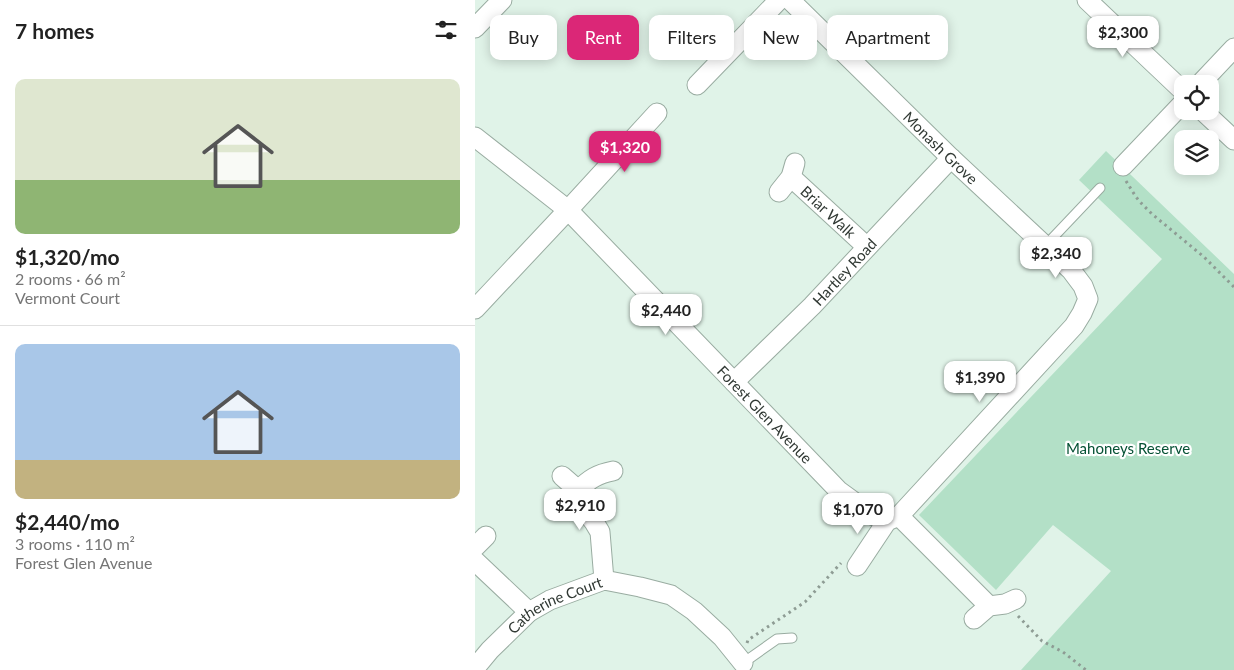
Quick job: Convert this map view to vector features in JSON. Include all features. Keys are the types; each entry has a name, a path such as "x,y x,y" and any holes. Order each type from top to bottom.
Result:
{"street":[{"path":"475,28 502,0"},
{"path":"697,86 779,0"},
{"name":"Monash Grove","path":"790,0 951,158 1071,270 1083,286 1087,299 1083,313 1074,326 893,519"},
{"path":"1087,0 1174,83"},
{"path":"1208,75 1234,48"},
{"path":"475,309 657,112"},
{"path":"1123,171 1174,113"},
{"path":"1213,120 1234,140"},
{"name":"Forest Glen Avenue","path":"475,137 568,210 839,491 872,515 893,519 1003,603"},
{"name":"Hartley Road","path":"734,382 812,306 951,158"},
{"name":"Briar Walk","path":"779,192 793,170 867,247"},
{"path":"577,490 601,473 613,471"},
{"path":"562,476 577,490 583,499 586,512 600,532 604,580"},
{"path":"852,562 893,519"},
{"path":"475,561 529,612"},
{"name":"Catherine Court","path":"475,668 529,612 550,600 604,580 671,595 694,611 722,637 743,664"},
{"path":"974,619 1003,603"}],"lane":[{"path":"1045,246 1100,188"},
{"path":"743,664 777,639 792,638"}],"path":[{"path":"1123,171 1142,204 1204,257 1234,287"},
{"path":"743,664 748,640 805,602 852,562"},
{"path":"1003,603 1042,641 1063,652 1086,670"}],"green space":[{"name":"Mahoneys Reserve","path":"1106,151 1234,274 1234,670 1021,670 1111,571 1053,525 996,590 919,515 1162,259 1079,180"}]}
